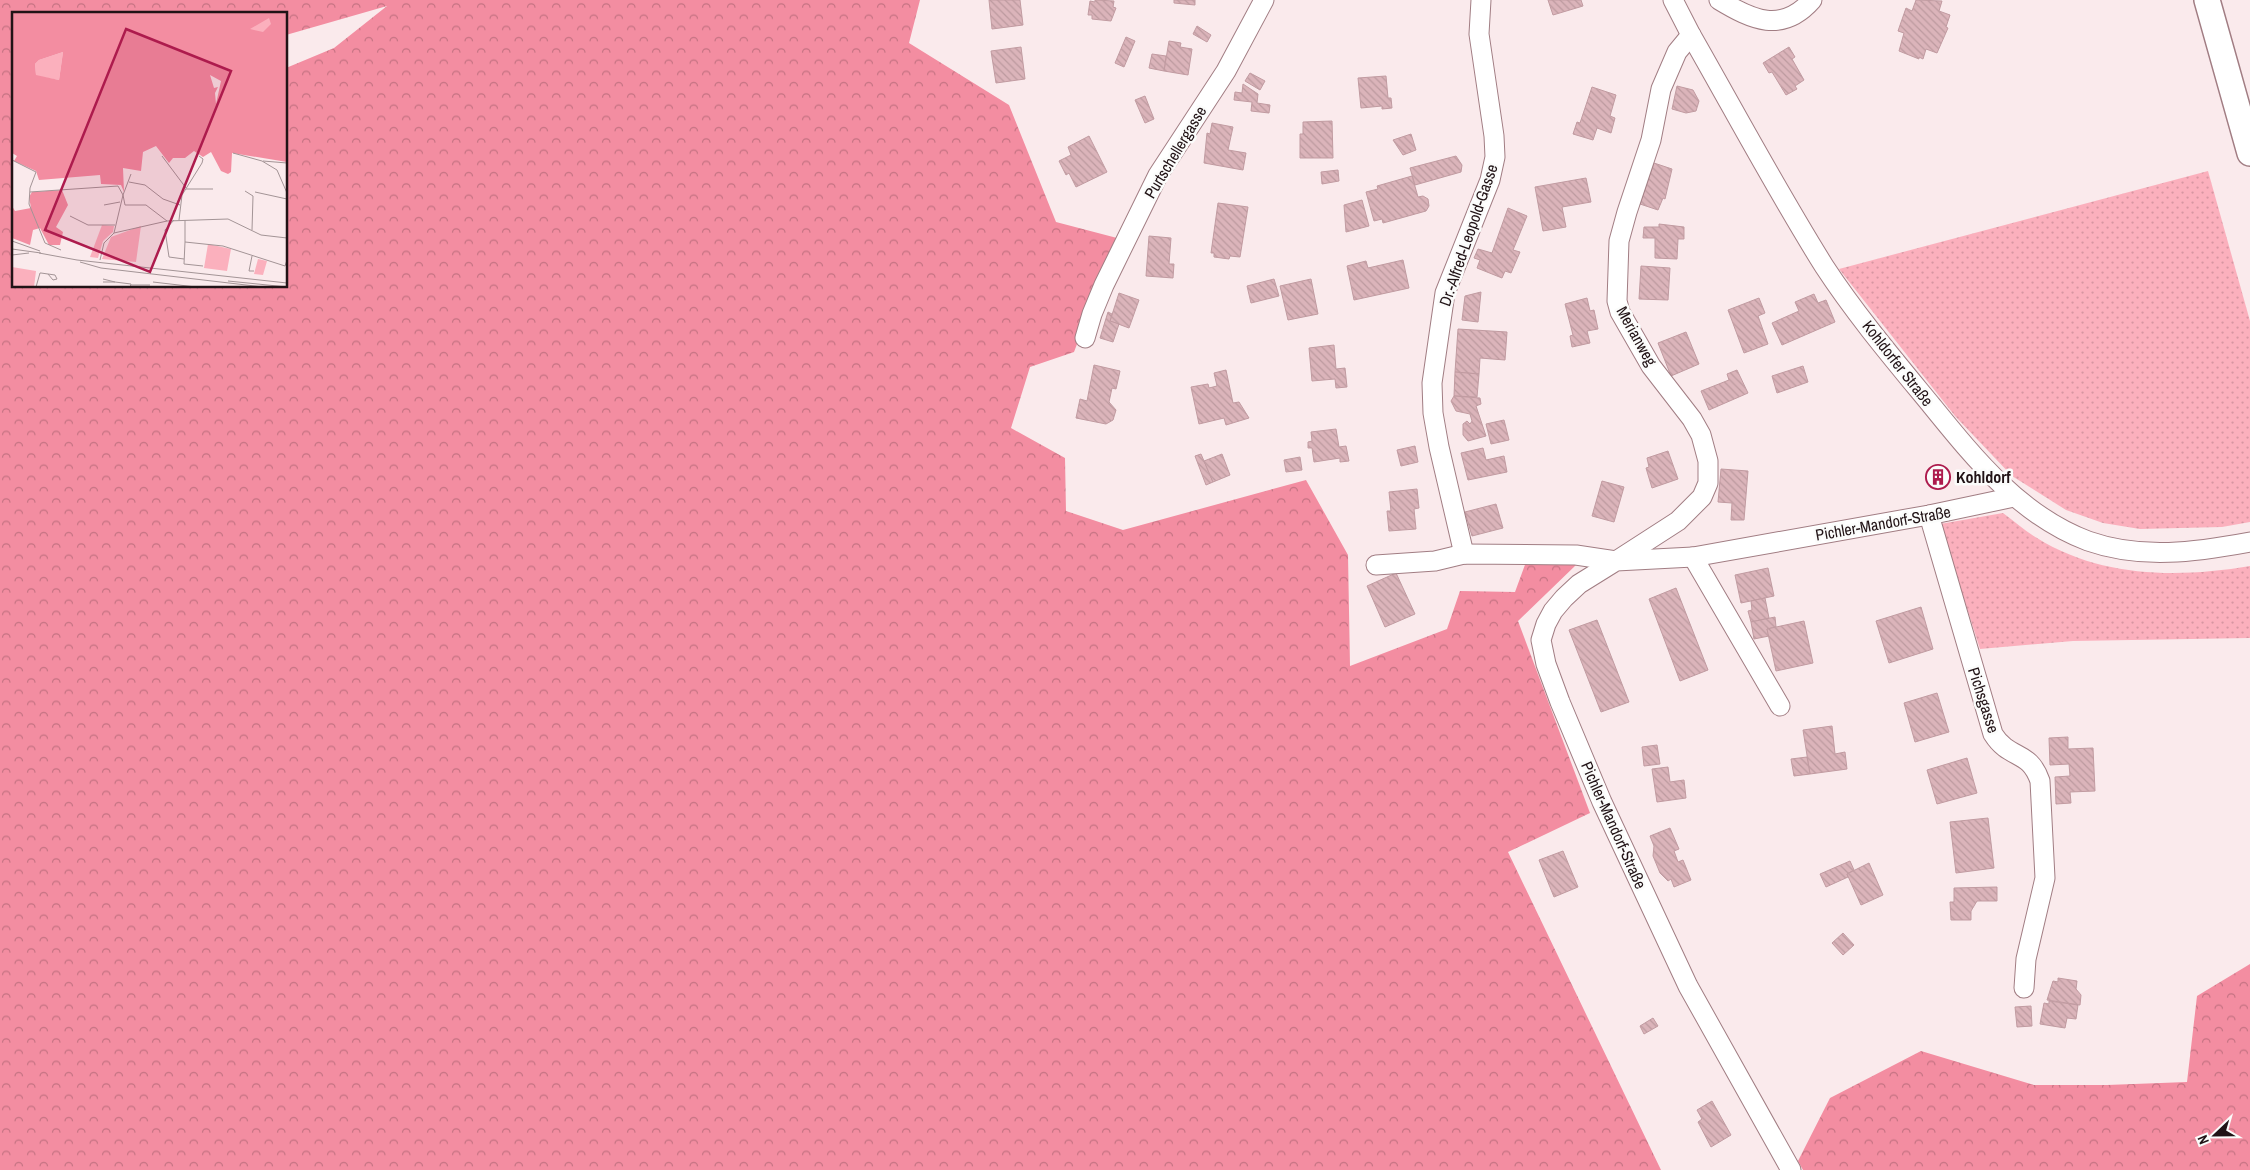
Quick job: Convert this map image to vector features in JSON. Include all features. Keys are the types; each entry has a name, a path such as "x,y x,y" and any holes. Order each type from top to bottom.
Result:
{"main road":[{"path":"2207,0 2250,153"}],"street":[{"name":"Purtschellergasse","path":"1085,338 1104,285 1158,175 1226,71 1264,0"},
{"name":"Dr.-Alfred-Leopold-Gasse","path":"1464,554 1439,447 1433,414 1432,383 1445,293 1490,180 1495,157 1494,136 1479,34 1481,0"},
{"name":"Kohldorfer Straße","path":"1673,0 1691,35 1825,266 1863,320 1973,456 2014,497 2058,526 2088,541 2145,553 2194,552 2250,542"},
{"path":"1719,0 1743,15 1759,20 1782,20 1807,6 1812,0"},
{"name":"Merianweg","path":"1616,561 1678,521 1702,497 1708,483 1708,461 1701,435 1692,419 1651,366 1620,312 1617,301 1619,241 1650,140 1661,89 1677,52 1691,35"},
{"name":"Pichler-Mandorf-Straße","path":"1792,1170 1688,986 1602,802 1560,702 1546,664 1541,640 1553,612 1580,584 1616,561 1693,557 1929,515 2014,497"},
{"name":"Pichsgasse","path":"1929,515 1993,734 2000,745 2006,750 2028,760 2036,769 2040,781 2045,878 2026,959 2024,988"},
{"path":"1376,566 1436,561 1464,554 1576,554 1616,561"},
{"path":"1693,557 1780,706"}],"shaded area":[{"path":"2208,171 2250,321 2250,522 2222,527 2140,529 2103,523 2066,510 2012,476 1955,416 1839,269"},
{"path":"2003,513 2033,535 2062,551 2087,561 2114,568 2168,573 2223,570 2250,566 2250,638 2073,641 1980,649 1940,524"}],"green space":[{"path":"0,0 920,0 909,43 1009,105 1056,222 1117,238 1074,352 1030,367 1011,428 1065,458 1066,511 1123,530 1306,480 1348,555 1350,666 1447,629 1460,591 1515,592 1526,562 1576,565 1518,621 1590,813 1508,852 1661,1170 0,1170"},
{"path":"2250,964 2250,1170 1803,1170 1798,1161 1830,1098 1921,1051 2034,1085 2187,1082 2197,996"}],"building":[{"path":"989,0 1020,0 1023,25 992,29"},
{"path":"1095,0 1114,1 1113,7 1116,8 1111,21 1092,19 1092,15 1088,15 1090,1 1095,2"},
{"path":"1174,0 1195,0 1195,5 1174,3"},
{"path":"1548,0 1581,0 1583,6 1553,15"},
{"path":"1916,0 1942,1 1939,11 1950,15 1946,27 1948,28 1937,53 1926,49 1923,59 1899,51 1904,33 1898,31 1906,8 1912,11"},
{"path":"1197,26 1211,35 1207,42 1193,34"},
{"path":"1126,37 1135,41 1124,67 1115,63"},
{"path":"1169,41 1181,43 1180,47 1192,49 1188,75 1164,71"},
{"path":"1021,47 1025,79 996,83 991,51"},
{"path":"1789,47 1795,57 1792,59 1804,80 1795,86 1797,89 1786,95 1772,72 1769,73 1763,63"},
{"path":"1152,54 1166,56 1164,71 1149,68"},
{"path":"1250,73 1265,81 1260,90 1245,81"},
{"path":"1386,76 1388,98 1391,98 1392,108 1382,109 1382,106 1361,108 1358,78"},
{"path":"1243,84 1258,94 1257,103 1270,105 1269,113 1251,111 1252,102 1234,100 1235,92 1242,93"},
{"path":"1677,86 1693,90 1699,101 1696,111 1686,113 1672,109"},
{"path":"1592,87 1616,95 1610,116 1615,118 1611,133 1597,128 1593,140 1573,134 1577,122 1580,123"},
{"path":"1145,96 1154,119 1145,123 1135,100"},
{"path":"1332,121 1333,158 1300,158 1300,134 1303,134 1303,122"},
{"path":"1212,123 1233,127 1228,150 1246,153 1243,170 1204,163 1207,133 1210,134"},
{"path":"1411,134 1416,150 1403,155 1393,140"},
{"path":"1089,136 1107,172 1076,187 1069,173 1066,175 1059,161 1071,155 1068,147"},
{"path":"1456,156 1462,165 1461,172 1415,185 1410,168"},
{"path":"1654,163 1672,169 1665,199 1663,198 1658,210 1640,204"},
{"path":"1338,170 1339,181 1322,184 1321,172"},
{"path":"1412,176 1418,197 1423,196 1428,199 1429,206 1426,211 1383,223 1382,219 1374,221 1366,192 1378,189 1377,186"},
{"path":"1586,178 1591,202 1562,207 1566,227 1543,231 1535,187"},
{"path":"1362,200 1369,226 1346,232 1344,205"},
{"path":"1218,203 1248,207 1240,257 1230,256 1229,259 1214,257 1214,253 1211,253"},
{"path":"1508,208 1527,216 1513,250 1520,252 1511,273 1505,271 1502,278 1477,268 1480,260 1474,258 1478,249 1492,253"},
{"path":"1659,224 1684,227 1684,239 1678,239 1677,259 1655,258 1655,238 1643,238 1644,227 1659,227"},
{"path":"1149,236 1171,238 1169,264 1174,264 1173,278 1146,276"},
{"path":"1403,260 1409,288 1354,300 1347,266 1366,261 1368,268"},
{"path":"1641,266 1670,268 1668,300 1639,299"},
{"path":"1274,279 1279,296 1251,303 1247,286"},
{"path":"1311,279 1318,314 1288,320 1280,286"},
{"path":"1481,292 1478,322 1462,320 1465,296"},
{"path":"1119,293 1139,300 1129,328 1110,321"},
{"path":"1814,294 1818,303 1826,300 1835,322 1782,345 1772,323 1799,311 1795,302"},
{"path":"1587,298 1590,311 1594,310 1598,329 1587,331 1590,343 1572,347 1570,336 1573,335 1565,304"},
{"path":"1759,298 1765,313 1758,316 1768,344 1744,353 1728,310"},
{"path":"1108,312 1112,314 1110,321 1119,324 1113,342 1100,338"},
{"path":"1458,329 1507,332 1505,360 1480,358 1479,374 1455,372"},
{"path":"1686,332 1699,364 1671,376 1658,343"},
{"path":"1334,345 1336,369 1345,368 1347,387 1336,388 1335,379 1312,381 1309,348"},
{"path":"1094,365 1120,371 1116,389 1112,388 1109,402 1116,410 1113,420 1106,424 1076,418 1080,399 1087,401"},
{"path":"1803,366 1808,382 1777,393 1772,376"},
{"path":"1226,370 1233,403 1239,402 1249,418 1226,425 1224,418 1199,424 1191,387 1208,384 1209,388 1217,386 1214,373"},
{"path":"1737,370 1748,393 1709,410 1701,391 1729,380 1727,374"},
{"path":"1455,372 1479,374 1477,397 1454,396"},
{"path":"1454,396 1480,398 1481,404 1476,406 1486,436 1468,441 1463,435 1463,424 1467,421 1470,424 1472,421 1470,414 1456,411 1451,401"},
{"path":"1504,420 1509,440 1491,444 1486,424"},
{"path":"1336,429 1339,447 1346,446 1349,461 1340,462 1340,458 1314,462 1312,448 1308,448 1308,442 1312,441 1311,432"},
{"path":"1415,446 1418,462 1401,466 1397,450"},
{"path":"1483,448 1486,460 1504,456 1507,472 1468,480 1461,453"},
{"path":"1668,451 1678,479 1652,488 1646,468 1649,467 1647,458"},
{"path":"1201,454 1213,482 1206,485 1195,456"},
{"path":"1222,454 1230,475 1213,482 1204,461"},
{"path":"1300,457 1302,470 1286,472 1284,460"},
{"name":"Kohldorf","path":"1945,467 1948,484 1932,486 1929,470"},
{"path":"1721,469 1748,471 1744,520 1731,520 1732,503 1718,502"},
{"path":"1602,481 1624,487 1614,522 1592,516"},
{"path":"1417,489 1419,508 1414,509 1416,529 1389,531 1387,511 1391,511 1389,492"},
{"path":"1496,504 1503,528 1472,536 1465,512"},
{"path":"1768,568 1774,596 1741,603 1735,575"},
{"path":"1396,573 1415,614 1385,627 1367,586"},
{"path":"1676,588 1708,670 1680,681 1649,599"},
{"path":"1765,598 1769,618 1751,622 1748,611 1752,610 1751,601"},
{"path":"1921,607 1933,649 1889,663 1876,621"},
{"path":"1775,617 1776,627 1767,629 1769,636 1754,639 1751,622"},
{"path":"1597,620 1629,702 1601,712 1569,630"},
{"path":"1804,621 1813,663 1776,671 1767,629"},
{"path":"1937,693 1949,732 1915,742 1904,703"},
{"path":"1832,726 1835,754 1845,752 1847,769 1810,774 1803,730"},
{"path":"2068,737 2068,749 2093,748 2095,791 2070,792 2071,803 2056,804 2055,777 2070,776 2069,764 2050,765 2049,738"},
{"path":"1657,745 1660,764 1644,766 1642,747"},
{"path":"1807,757 1810,774 1794,776 1791,759"},
{"path":"1967,758 1977,793 1937,804 1927,770"},
{"path":"1668,767 1670,782 1684,780 1686,798 1657,802 1652,769"},
{"path":"1988,818 1994,868 1956,873 1950,822"},
{"path":"1670,828 1679,849 1674,851 1678,862 1683,860 1691,880 1674,887 1671,879 1668,881 1660,873 1653,856 1654,846 1650,836"},
{"path":"1563,851 1578,887 1554,897 1539,860"},
{"path":"1850,861 1854,870 1847,874 1848,877 1826,887 1820,874"},
{"path":"1869,863 1883,895 1861,905 1847,874"},
{"path":"1997,887 1997,901 1977,901 1971,911 1971,920 1951,920 1950,902 1954,902 1954,888"},
{"path":"1843,933 1854,945 1843,955 1832,943"},
{"path":"2058,978 2077,981 2076,989 2081,995 2080,1005 2047,1000 2053,981 2058,982"},
{"path":"2049,1001 2078,1005 2076,1019 2067,1018 2065,1028 2040,1024 2044,1003 2049,1004"},
{"path":"2031,1006 2032,1026 2017,1027 2015,1007"},
{"path":"1653,1018 1658,1026 1644,1034 1640,1026"},
{"path":"1712,1101 1731,1135 1711,1147 1698,1122 1702,1119 1697,1110"}],"place":[{"name":"Kohldorf","path":"1938,477"}]}
